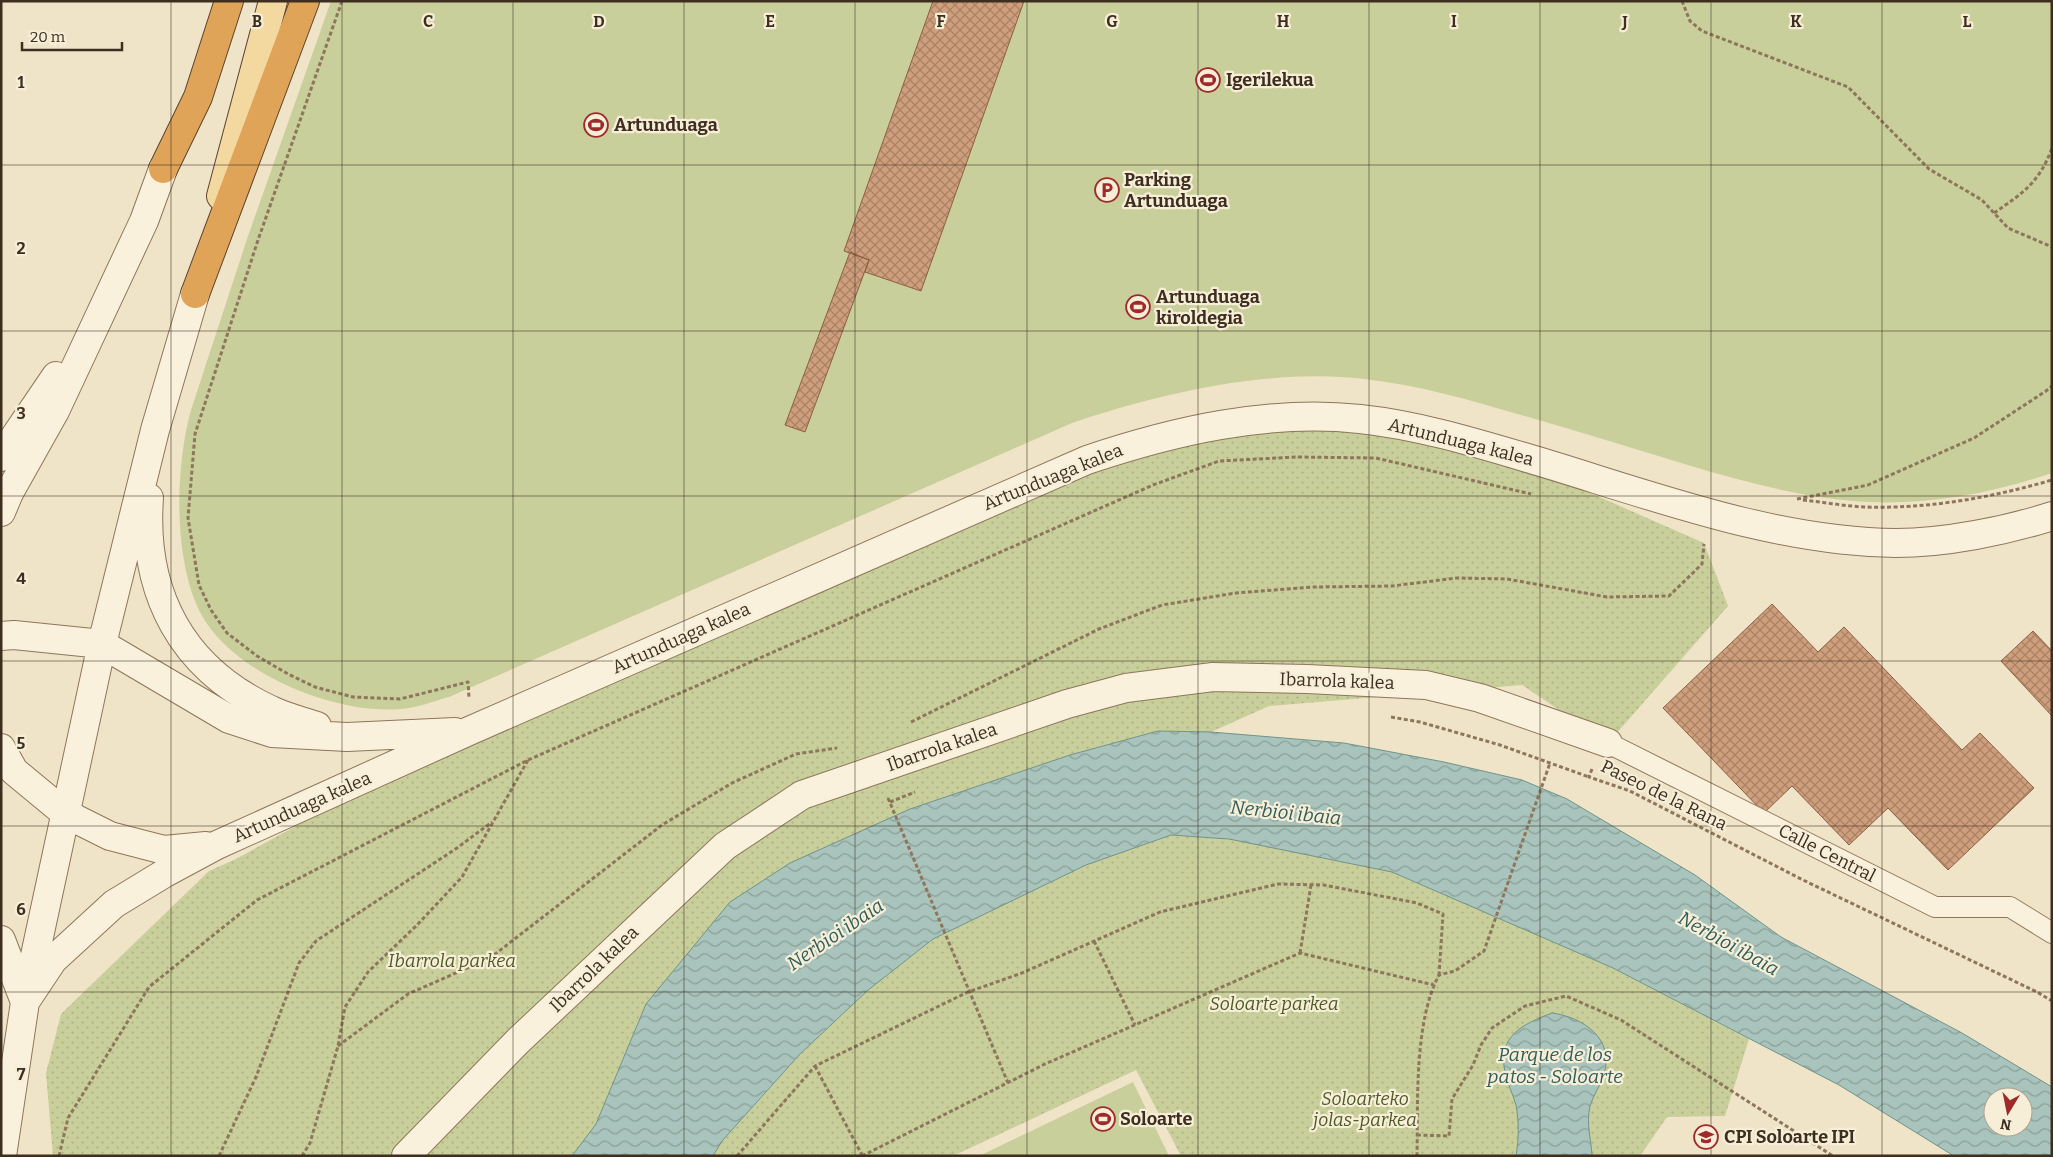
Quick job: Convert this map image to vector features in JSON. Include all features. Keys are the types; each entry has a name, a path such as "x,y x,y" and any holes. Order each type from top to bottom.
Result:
{"highway":[{"path":"164,169 209,1"},
{"path":"164,169 198,97 229,1"},
{"path":"195,294 305,1"}],"main road":[{"path":"195,294 273,1"}],"street":[{"path":"1,512 9,493 55,411 144,221 164,169"},
{"path":"2,1156 25,1002 102,644 154,430 195,294"},
{"path":"1,456 108,298"},
{"name":"Artunduaga kalea","path":"25,1002 53,960 114,904 165,873 218,845 469,731 1087,460 1156,439 1226,424 1289,417 1358,419 1418,428 1479,444 1714,514 1828,538 1898,543 1956,537 2052,516"},
{"name":"Artunduaga kalea","path":"154,430 148,520 149,539 160,597 176,630 198,660 234,689 271,710 347,737"},
{"path":"1,636 14,635 102,644"},
{"name":"Artunduaga kalea","path":"102,644 229,719 272,733 347,737 469,731"},
{"name":"Ibarrola kalea","path":"406,1156 518,1041 725,846 802,795 1067,704 1126,688 1213,678 1307,679 1426,685 1480,698 1601,754"},
{"name":"Artunduaga kalea","path":"1,748 14,771 66,814 110,836 164,850 218,845"},
{"path":"1,940 25,1002"}],"lane":[{"name":"Calle Central","path":"1601,754 1936,908 2010,907 2052,933"}],"path":[{"path":"342,1 258,240 195,434 188,518 199,585 211,610 227,633 257,656 315,687 353,697 400,699 468,682 469,731"},
{"path":"1682,1 1690,21 1702,32 1848,87 1929,169 1982,200 2008,228 2052,247"},
{"path":"1994,213 2026,191 2045,166 2052,148"},
{"path":"1800,499 1868,486 1974,438 2052,386"},
{"path":"59,1156 68,1118 149,987 257,900 528,760 1153,485 1219,461 1297,457 1376,458 1539,496"},
{"path":"1790,498 1862,507 1920,506 1974,500 2052,480"},
{"path":"903,726 1099,629 1162,605 1236,593 1314,587 1392,586 1457,578 1508,579 1608,597 1669,596 1702,564 1704,543 1695,540"},
{"path":"1420,722 1422,715"},
{"path":"1388,716 1420,722 1500,745 1589,778"},
{"path":"338,1046 408,994 490,958 662,824 732,783 796,754 840,748"},
{"name":"Paseo de la Rana","path":"1601,754 1589,778 1630,791 1803,880 2037,992 2052,1001"},
{"path":"302,1156 310,1143 338,1046 345,1007 368,972 417,925 462,877 528,760"},
{"path":"1438,975 1455,971 1484,951 1550,763"},
{"path":"878,769 968,992 1008,1083"},
{"path":"890,802 923,788"},
{"path":"219,1156 256,1077 298,964 316,941 457,848 495,820"},
{"path":"737,1156 815,1066 968,992 1022,973 1160,912 1278,884 1324,885 1416,903 1443,914 1438,975 1420,1040 1417,1156"},
{"path":"1300,953 1311,885"},
{"path":"1094,941 1135,1025"},
{"path":"815,1066 862,1156 1045,1064 1300,953 1434,985"},
{"path":"1417,1135 1448,1136 1452,1099 1473,1065 1481,1045 1492,1028 1525,1006 1566,996 1621,1020 1833,1156"}],"green space":[{"name":"Artunduaga kiroldegia","path":"331,1 2052,1 2052,473 1984,492 1961,496 1915,502 1846,500 1801,494 1734,478 1483,404 1404,385 1364,379 1328,377 1254,380 1179,393 1072,423 449,697 401,709 375,709 347,705 289,686 261,672 237,655 216,636 201,614 192,592 185,568 180,514 182,458 191,410 248,236"},
{"name":"Ibarrola parkea","path":"1289,417 1479,444 1704,543 1728,606 1608,743 1522,685 1269,706 1211,732 1158,731 1070,755 910,809 646,1004 596,1124 572,1156 53,1156 46,1073 61,1014 209,871 236,859 469,731 1087,460"},
{"name":"Soloarte parkea","path":"1171,835 1229,839 1392,872 1613,968 1749,1039 1725,1116 1667,1117 1640,1156 1181,1156 1136,1070 953,1156 713,1156 722,1141 799,1055 867,991 933,939 1086,865"},
{"name":"Soloarte","path":"1133,1082 1169,1156 979,1156"}],"water":[{"name":"Nerbioi ibaia","path":"1158,731 1211,732 1344,743 1444,762 1522,780 1567,799 1695,875 1781,937 1962,1033 2052,1087 2052,1156 1954,1156 1839,1085 1613,968 1392,872 1229,839 1171,835 1086,865 933,939 867,991 799,1055 722,1141 713,1156 572,1156 596,1124 646,1004 730,902 790,863 910,809 1070,755"},
{"name":"Parque de los patos - Soloarte","path":"1552,1013 1574,1019 1585,1025 1600,1040 1605,1050 1604,1074 1591,1102 1589,1113 1592,1156 1516,1156 1518,1118 1516,1105 1505,1072 1505,1049 1509,1040 1522,1027"}],"building":[{"path":"933,1 1024,1 921,291 865,272 869,260 844,251"},
{"path":"850,252 869,260 805,432 785,425"},
{"path":"1772,604 1818,652 1844,627 1962,750 1980,733 2034,788 1948,870 1888,808 1849,845 1792,786 1764,813 1663,708"},
{"path":"2033,631 2052,651 2052,716 2001,661"}],"place":[{"name":"Igerilekua","path":"1208,80"},
{"name":"Artunduaga","path":"596,125"},
{"name":"Parking Artunduaga","path":"1107,190"},
{"name":"Artunduaga kiroldegia","path":"1138,307"},
{"name":"Soloarte","path":"1103,1119"},
{"name":"CPI Soloarte IPI","path":"1706,1137"}],"park label":[{"name":"Soloarteko jolas-parkea","path":"1365,1109"}]}
